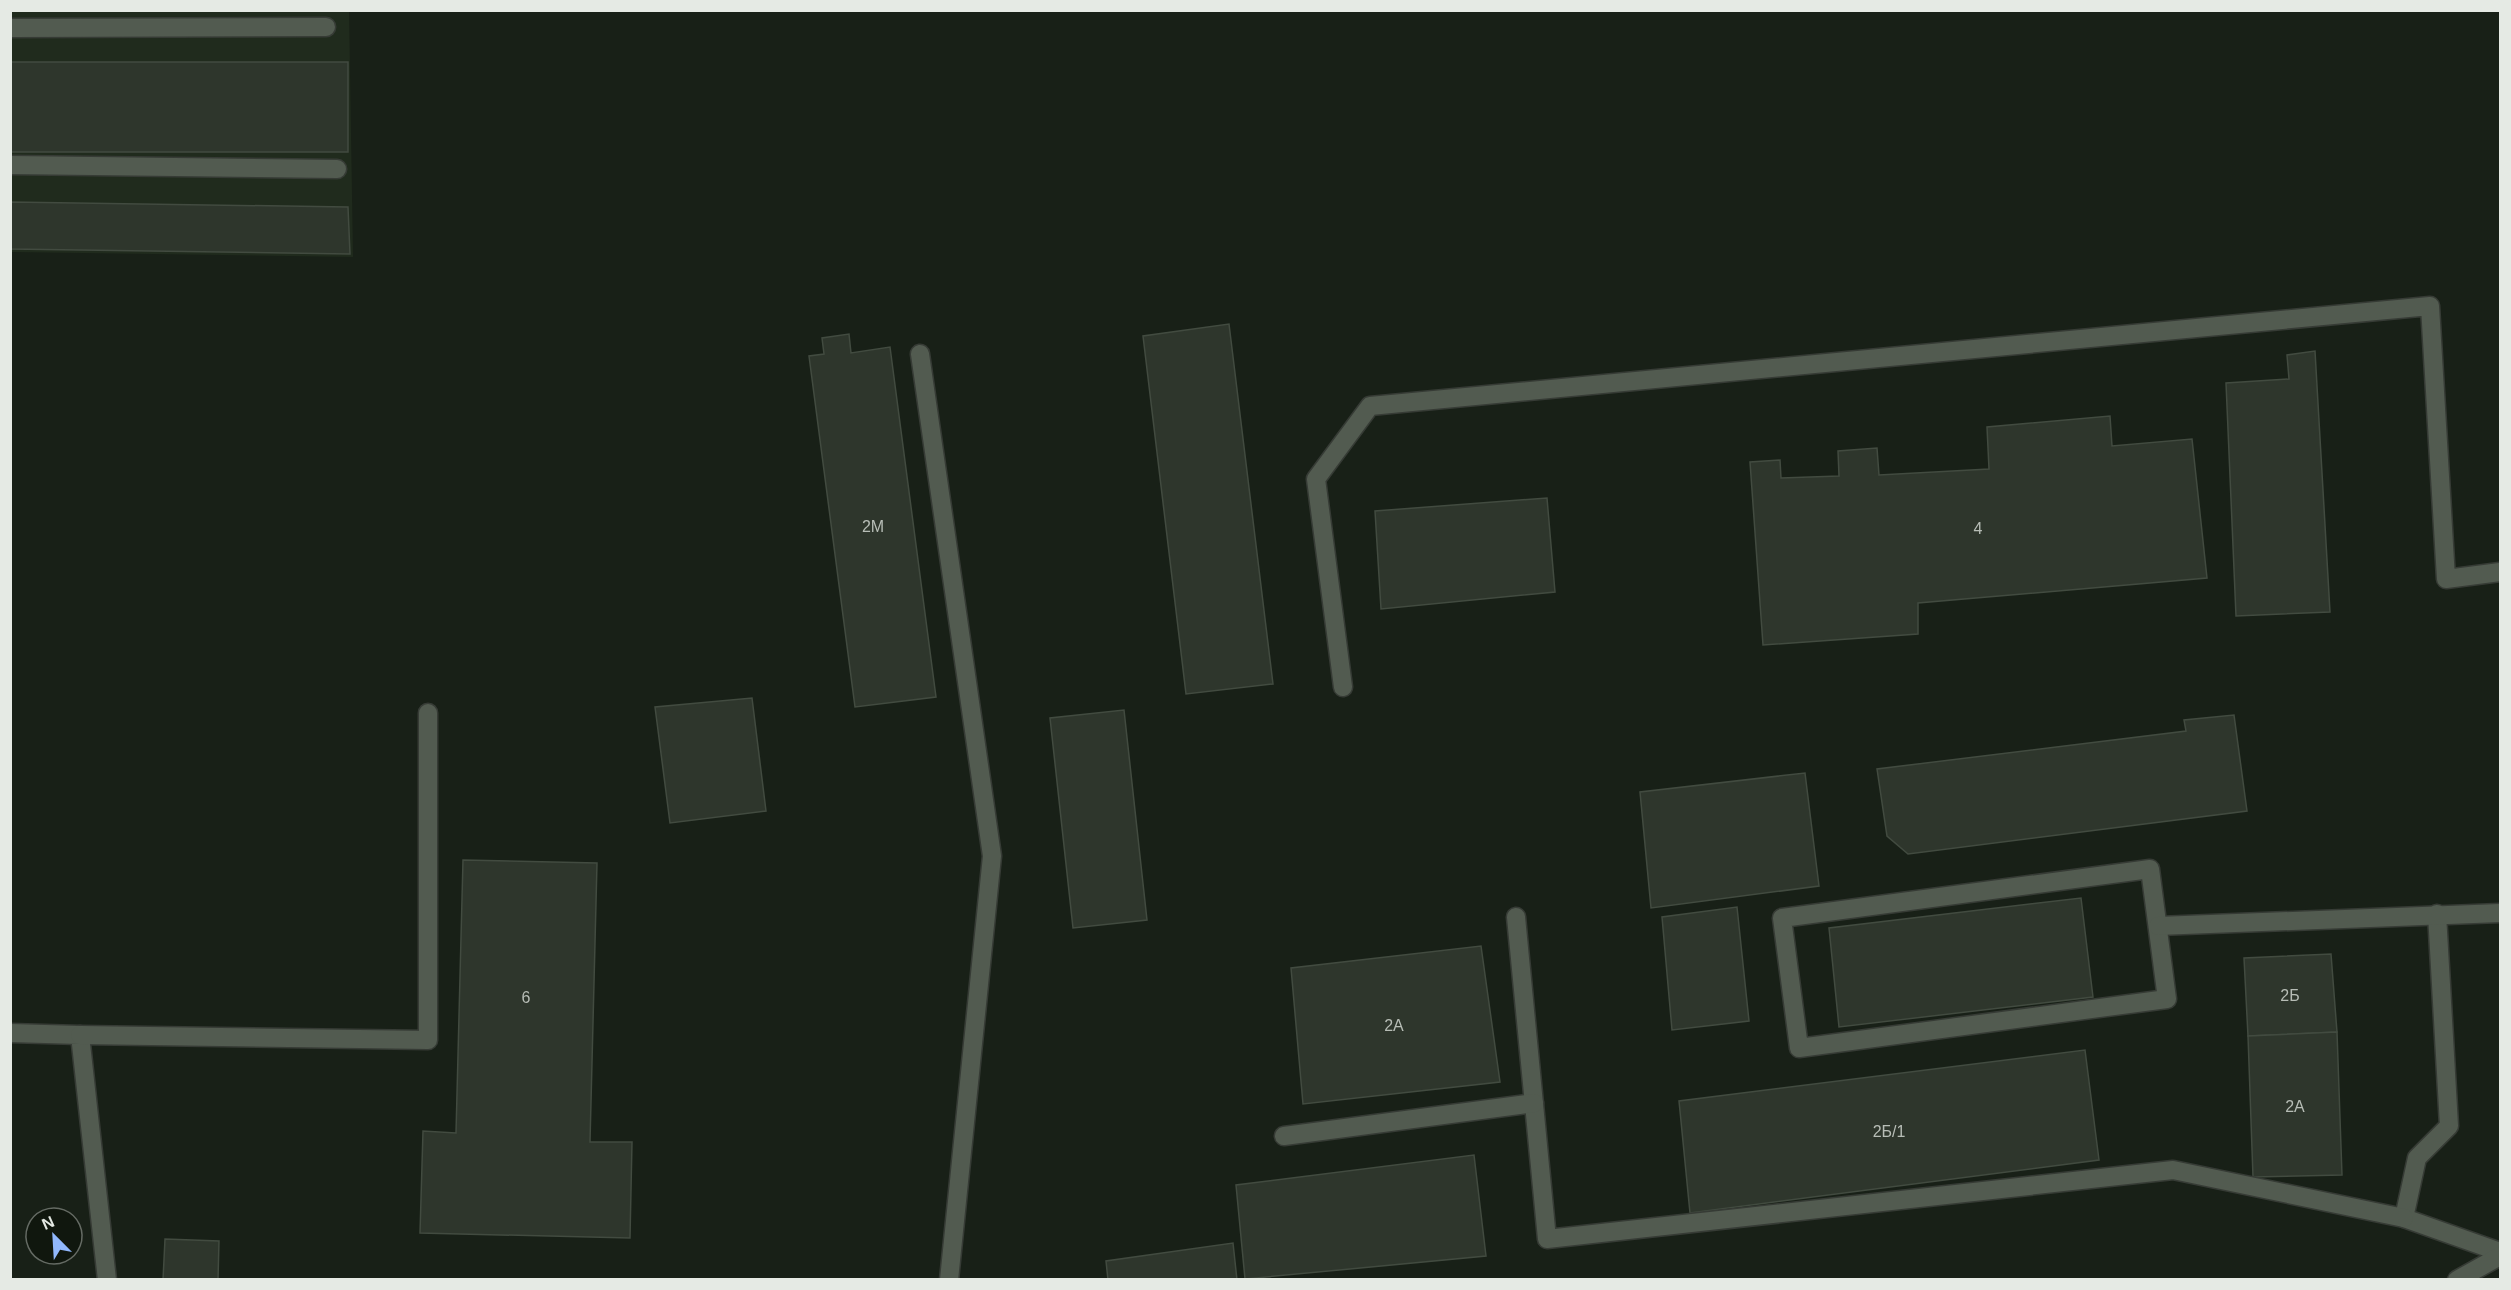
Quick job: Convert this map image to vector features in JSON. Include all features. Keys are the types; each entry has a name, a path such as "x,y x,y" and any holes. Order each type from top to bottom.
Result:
{"street":[{"path":"10,28 326,27"},
{"path":"10,165 337,169"},
{"path":"1344,687 1316,479 1370,406 2430,306 2446,579 2500,572"},
{"path":"920,354 992,856 949,1280"},
{"path":"10,1033 428,1040 428,713"},
{"path":"2150,869 2158,926 2167,999 1799,1048 1782,918 2150,869"},
{"path":"2158,926 2500,913"},
{"path":"2404,1218 2418,1158 2449,1126 2437,914"},
{"path":"1516,917 1547,1239 2174,1170 2404,1218 2500,1254"},
{"path":"80,1035 107,1280"},
{"path":"1284,1136 1534,1103"},
{"path":"2457,1280 2500,1254"}],"shaded area":[{"path":"11,11 349,11 353,257 11,252"}],"building":[{"path":"10,62 348,62 348,152 10,152"},
{"path":"10,202 348,207 350,254 10,249"},
{"path":"1229,324 1273,684 1186,694 1143,336"},
{"path":"849,334 851,353 890,347 936,697 855,707 809,356 824,354 822,338"},
{"path":"2315,351 2330,612 2236,616 2226,383 2289,379 2287,355"},
{"path":"2110,416 2112,446 2192,439 2207,578 1918,603 1918,634 1763,645 1750,462 1780,460 1781,478 1839,476 1838,451 1877,448 1879,475 1989,469 1987,427"},
{"path":"1547,498 1555,592 1381,609 1375,511"},
{"path":"752,698 766,811 670,823 655,707"},
{"path":"1124,710 1147,920 1073,928 1050,718"},
{"path":"2234,715 2247,811 1908,854 1887,836 1877,769 2186,731 2184,720"},
{"path":"1805,773 1819,886 1651,908 1640,792"},
{"path":"463,860 597,863 590,1142 632,1142 630,1238 420,1233 423,1131 456,1133"},
{"path":"2081,898 2093,997 1839,1027 1829,928"},
{"path":"1737,907 1749,1021 1672,1030 1662,917"},
{"path":"1481,946 1500,1082 1303,1104 1291,968"},
{"path":"2331,954 2337,1032 2248,1036 2244,958"},
{"path":"2337,1032 2342,1175 2253,1177 2248,1036"},
{"path":"2085,1050 2099,1160 1690,1213 1679,1101"},
{"path":"1474,1155 1486,1256 1245,1279 1236,1185"},
{"path":"165,1239 219,1241 218,1280 163,1280"},
{"path":"1233,1243 1237,1280 1108,1280 1106,1261"}]}
